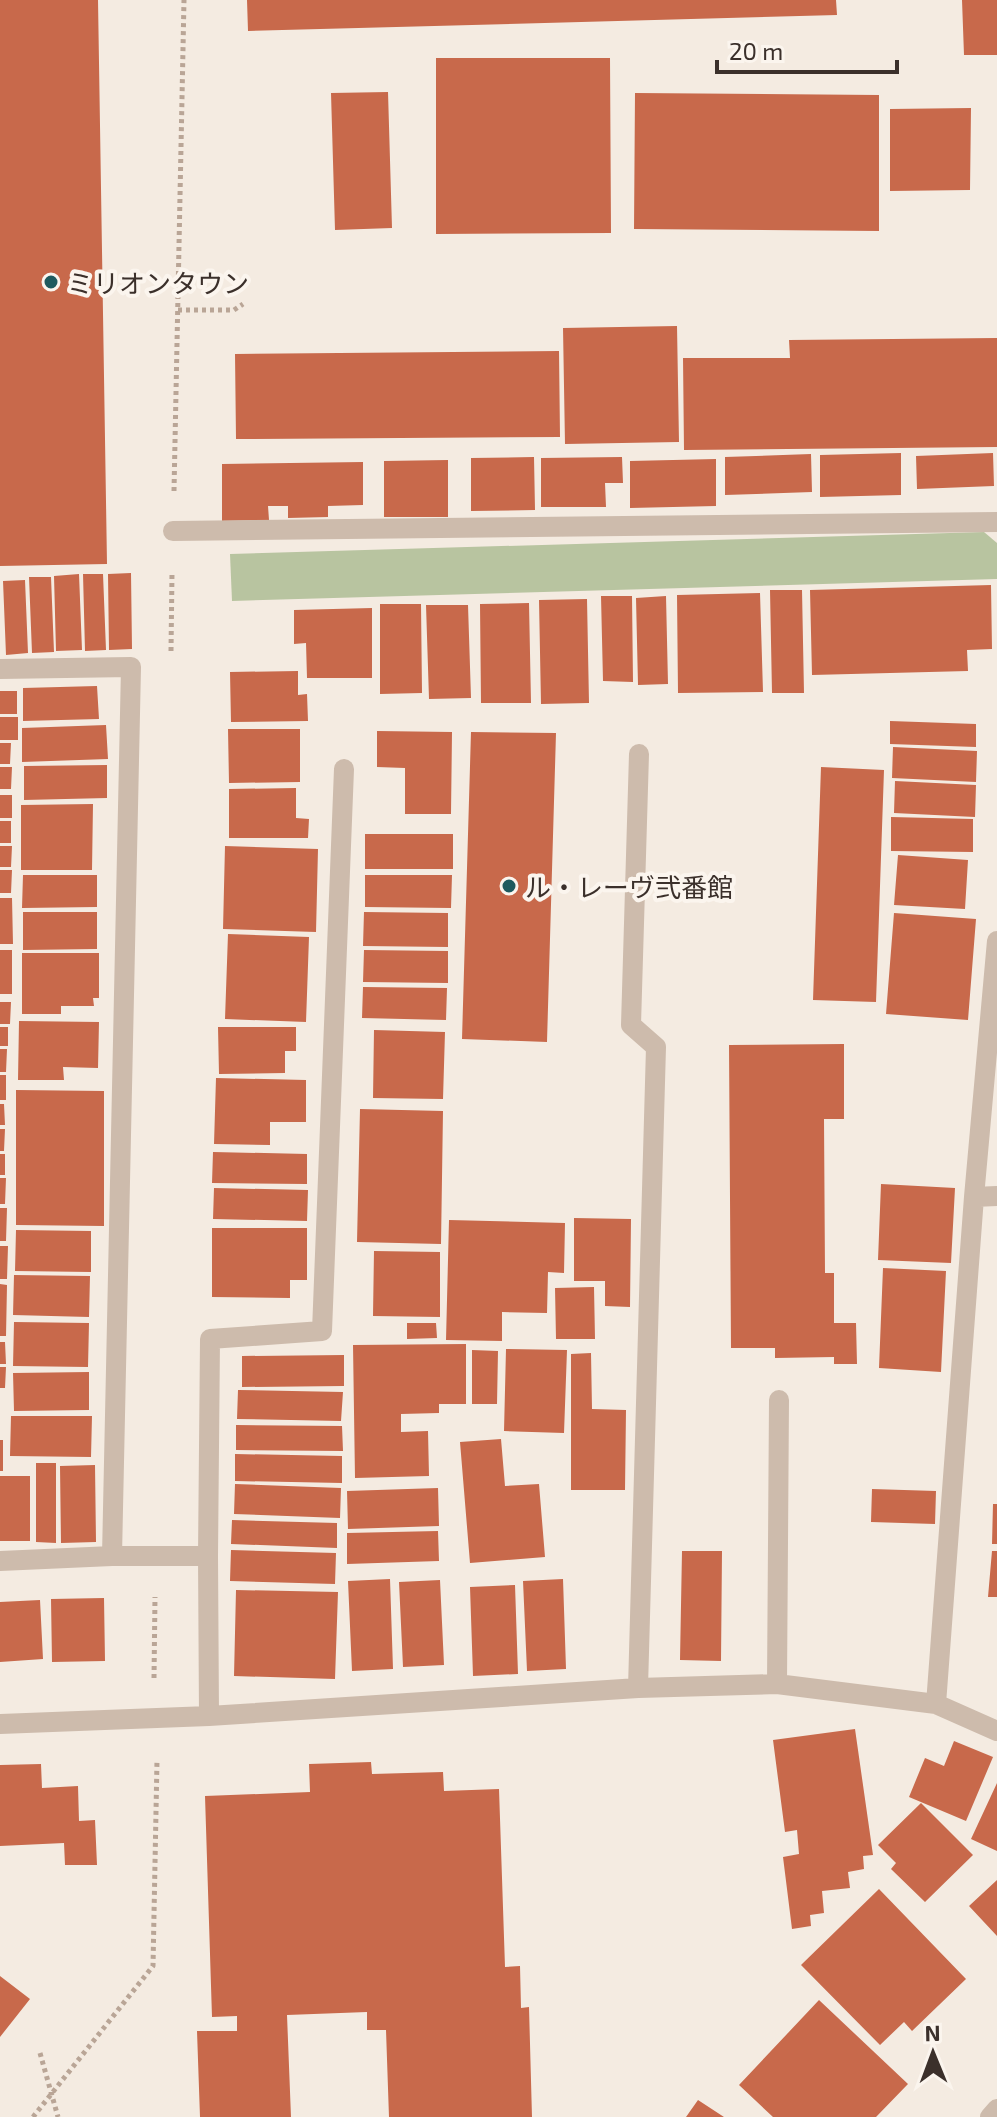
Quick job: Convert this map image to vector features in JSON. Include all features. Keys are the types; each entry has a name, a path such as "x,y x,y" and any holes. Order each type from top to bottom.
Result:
{"street":[{"path":"173,531 997,522"},
{"path":"0,669 131,667 112,1556"},
{"path":"638,1688 656,1047 631,1025 639,754"},
{"path":"209,1716 210,1339 322,1331 344,769"},
{"path":"936,1704 974,1197 997,941"},
{"path":"974,1197 997,1196"},
{"path":"777,1684 779,1400"},
{"path":"0,1561 208,1556"},
{"path":"0,1724 209,1716 638,1688 777,1684 936,1704 997,1731"},
{"path":"990,2117 997,2109"}],"path":[{"path":"178,310 234,310 243,304"},
{"path":"33,2117 153,1966 157,1758"},
{"path":"40,2053 58,2117"}],"green space":[{"path":"984,532 997,543 997,579 232,601 230,554"}],"building":[{"name":"ミリオンタウン","path":"0,0 98,0 107,564 0,566"},
{"path":"247,0 836,0 837,15 248,31"},
{"path":"962,0 997,0 997,55 964,55"},
{"path":"436,58 610,58 611,233 436,234"},
{"path":"388,92 392,228 335,230 331,93"},
{"path":"635,93 879,95 879,231 634,229"},
{"path":"971,108 970,190 890,191 890,109"},
{"path":"677,326 679,442 565,444 563,328"},
{"path":"997,338 997,447 684,450 683,358 790,358 789,340"},
{"path":"559,351 560,437 236,439 235,354"},
{"path":"901,453 901,495 820,497 820,455"},
{"path":"993,453 994,486 917,489 916,456"},
{"path":"811,454 812,492 725,495 725,457"},
{"path":"534,457 535,510 471,511 471,458"},
{"path":"622,457 623,483 605,483 606,507 541,507 541,458"},
{"path":"716,459 716,506 630,508 630,461"},
{"path":"448,460 448,517 384,517 384,461"},
{"path":"363,462 363,505 328,506 328,517 288,518 288,506 268,506 269,520 222,521 222,464"},
{"path":"131,573 132,649 109,650 108,574"},
{"path":"79,574 82,650 56,651 54,576"},
{"path":"83,574 103,574 106,650 85,651"},
{"path":"29,577 51,577 54,652 32,653"},
{"path":"25,580 28,653 6,655 3,581"},
{"path":"991,585 992,649 967,650 968,671 812,675 810,590"},
{"path":"770,590 802,590 804,693 772,693"},
{"path":"760,593 763,692 678,693 677,595"},
{"path":"601,596 632,596 633,682 603,681"},
{"path":"666,596 668,684 638,685 636,598"},
{"path":"587,599 589,703 541,704 539,600"},
{"path":"529,603 531,703 481,703 480,604"},
{"path":"380,604 421,604 422,693 380,694"},
{"path":"426,605 468,605 471,698 429,699"},
{"path":"372,608 372,678 307,678 306,643 294,644 294,610"},
{"path":"298,671 298,695 307,694 308,721 231,722 230,672"},
{"path":"97,686 99,719 23,721 23,688"},
{"path":"0,691 17,691 17,714 0,714"},
{"path":"0,717 18,717 18,740 0,740"},
{"path":"890,721 976,724 976,747 890,744"},
{"path":"106,725 108,759 22,762 22,728"},
{"path":"228,729 300,729 300,782 229,783"},
{"path":"377,731 452,732 451,814 405,814 405,768 377,767"},
{"name":"ル・レーヴ弐番館","path":"471,732 556,733 547,1042 462,1039"},
{"path":"0,743 11,743 10,764 0,764"},
{"path":"893,747 977,751 976,782 892,778"},
{"path":"107,765 107,798 24,800 24,766"},
{"path":"0,767 12,767 11,789 0,789"},
{"path":"821,767 884,770 876,1002 813,1000"},
{"path":"895,781 976,785 975,817 894,813"},
{"path":"296,788 296,818 309,819 308,838 229,838 229,789"},
{"path":"0,795 12,795 12,818 0,818"},
{"path":"93,804 92,870 21,870 21,805"},
{"path":"891,817 973,819 973,852 891,851"},
{"path":"0,821 11,821 11,843 0,843"},
{"path":"365,834 453,834 453,869 365,869"},
{"path":"0,846 12,846 11,867 0,867"},
{"path":"225,846 318,849 316,932 223,929"},
{"path":"898,855 968,860 965,909 894,905"},
{"path":"0,870 12,870 11,893 0,893"},
{"path":"23,875 97,875 97,907 22,908"},
{"path":"365,875 452,875 451,908 365,907"},
{"path":"0,898 12,898 13,944 0,944"},
{"path":"23,912 97,912 97,949 23,950"},
{"path":"364,912 448,913 448,947 363,946"},
{"path":"894,913 976,919 968,1020 886,1014"},
{"path":"228,934 309,937 306,1022 225,1019"},
{"path":"0,950 12,950 12,994 0,994"},
{"path":"364,950 448,951 448,983 363,982"},
{"path":"22,953 99,953 99,998 93,998 94,1006 61,1006 61,1014 22,1014"},
{"path":"363,987 447,988 446,1020 362,1018"},
{"path":"0,1002 11,1002 10,1024 0,1024"},
{"path":"19,1021 99,1022 98,1068 63,1067 64,1080 18,1080"},
{"path":"0,1027 8,1027 8,1046 0,1046"},
{"path":"218,1027 296,1027 296,1051 285,1051 285,1073 219,1074"},
{"path":"374,1030 445,1032 443,1099 373,1098"},
{"path":"844,1044 844,1119 824,1119 825,1273 834,1273 834,1323 856,1323 857,1364 834,1364 834,1357 775,1358 775,1348 731,1348 729,1045"},
{"path":"0,1049 7,1049 6,1072 0,1072"},
{"path":"0,1075 6,1075 6,1100 0,1100"},
{"path":"216,1078 306,1080 306,1122 270,1122 270,1145 214,1144"},
{"path":"16,1090 104,1091 104,1226 16,1225"},
{"path":"0,1104 4,1104 5,1125 0,1125"},
{"path":"360,1109 443,1111 441,1244 357,1242"},
{"path":"0,1129 5,1129 4,1151 0,1151"},
{"path":"213,1152 307,1154 307,1184 212,1183"},
{"path":"0,1154 5,1154 5,1175 0,1175"},
{"path":"0,1178 6,1178 5,1204 0,1204"},
{"path":"881,1184 955,1188 951,1263 878,1260"},
{"path":"214,1188 308,1190 307,1221 213,1219"},
{"path":"0,1208 7,1208 6,1241 0,1241"},
{"path":"574,1218 631,1219 630,1307 605,1306 605,1281 574,1281"},
{"path":"449,1220 565,1223 564,1273 548,1272 547,1313 502,1312 502,1341 446,1340"},
{"path":"212,1228 307,1228 307,1280 290,1280 290,1298 212,1297"},
{"path":"16,1230 91,1231 91,1272 15,1271"},
{"path":"0,1246 8,1246 7,1279 0,1279"},
{"path":"374,1251 440,1252 440,1317 373,1316"},
{"path":"883,1268 946,1271 941,1372 879,1368"},
{"path":"14,1275 90,1276 89,1317 13,1315"},
{"path":"0,1284 7,1285 6,1336 0,1336"},
{"path":"594,1287 595,1339 556,1339 555,1288"},
{"path":"14,1322 89,1323 88,1367 13,1366"},
{"path":"407,1323 436,1323 437,1338 407,1339"},
{"path":"0,1342 5,1342 6,1364 0,1364"},
{"path":"466,1344 466,1404 439,1404 439,1413 401,1414 401,1432 428,1431 429,1476 355,1478 353,1345"},
{"path":"506,1349 567,1350 564,1433 504,1431"},
{"path":"472,1350 498,1351 497,1404 472,1404"},
{"path":"591,1353 592,1409 626,1410 625,1490 571,1490 571,1354"},
{"path":"344,1355 344,1386 242,1387 242,1356"},
{"path":"0,1367 6,1367 5,1388 0,1388"},
{"path":"89,1372 89,1410 14,1411 13,1373"},
{"path":"238,1390 343,1392 341,1421 237,1419"},
{"path":"11,1416 92,1416 91,1457 10,1456"},
{"path":"236,1425 342,1426 343,1451 236,1450"},
{"path":"501,1439 505,1486 539,1484 545,1557 470,1563 460,1442"},
{"path":"0,1440 3,1440 3,1471 0,1471"},
{"path":"235,1454 342,1456 342,1483 235,1481"},
{"path":"36,1463 56,1463 56,1543 36,1542"},
{"path":"95,1465 96,1542 61,1543 60,1466"},
{"path":"0,1476 30,1476 30,1541 0,1541"},
{"path":"235,1484 341,1488 340,1518 234,1514"},
{"path":"438,1488 439,1526 348,1529 347,1491"},
{"path":"872,1489 936,1491 935,1524 871,1522"},
{"path":"993,1504 997,1504 997,1544 992,1544"},
{"path":"232,1520 337,1523 337,1548 231,1544"},
{"path":"438,1531 439,1561 347,1564 347,1533"},
{"path":"231,1550 336,1553 335,1584 230,1581"},
{"path":"682,1551 722,1551 721,1661 680,1660"},
{"path":"992,1551 997,1551 997,1597 988,1597"},
{"path":"390,1579 393,1669 352,1671 348,1581"},
{"path":"563,1579 566,1669 527,1671 523,1581"},
{"path":"440,1580 444,1665 403,1667 399,1582"},
{"path":"515,1585 518,1674 473,1676 470,1587"},
{"path":"236,1590 338,1592 335,1679 234,1676"},
{"path":"104,1598 105,1661 52,1662 51,1599"},
{"path":"40,1600 43,1659 0,1662 0,1602"},
{"path":"855,1729 873,1855 863,1856 864,1869 848,1872 850,1888 822,1891 824,1913 810,1915 811,1926 792,1929 783,1857 799,1854 797,1830 785,1832 773,1740"},
{"path":"954,1741 993,1757 966,1821 909,1797 925,1758 944,1766"},
{"path":"371,1762 372,1774 443,1772 444,1791 499,1789 505,1967 520,1966 521,2008 529,2007 532,2117 389,2117 386,2030 367,2030 367,2012 287,2015 291,2117 200,2117 197,2031 237,2031 237,2016 212,2017 205,1796 310,1792 309,1764"},
{"path":"41,1764 42,1788 78,1786 79,1821 95,1820 97,1865 65,1865 64,1843 0,1846 0,1765"},
{"path":"997,1783 997,1851 971,1839"},
{"path":"921,1803 973,1855 925,1902 891,1869 896,1863 878,1845"},
{"path":"997,1880 997,1936 969,1906"},
{"path":"879,1889 966,1979 912,2031 904,2022 880,2045 801,1965"},
{"path":"0,1976 30,1999 0,2037"},
{"path":"819,2000 908,2084 876,2117 773,2117 739,2085"},
{"path":"698,2100 724,2117 686,2117"}],"place":[{"name":"ミリオンタウン","path":"51,282"},
{"name":"ル・レーヴ弐番館","path":"509,886"}]}
